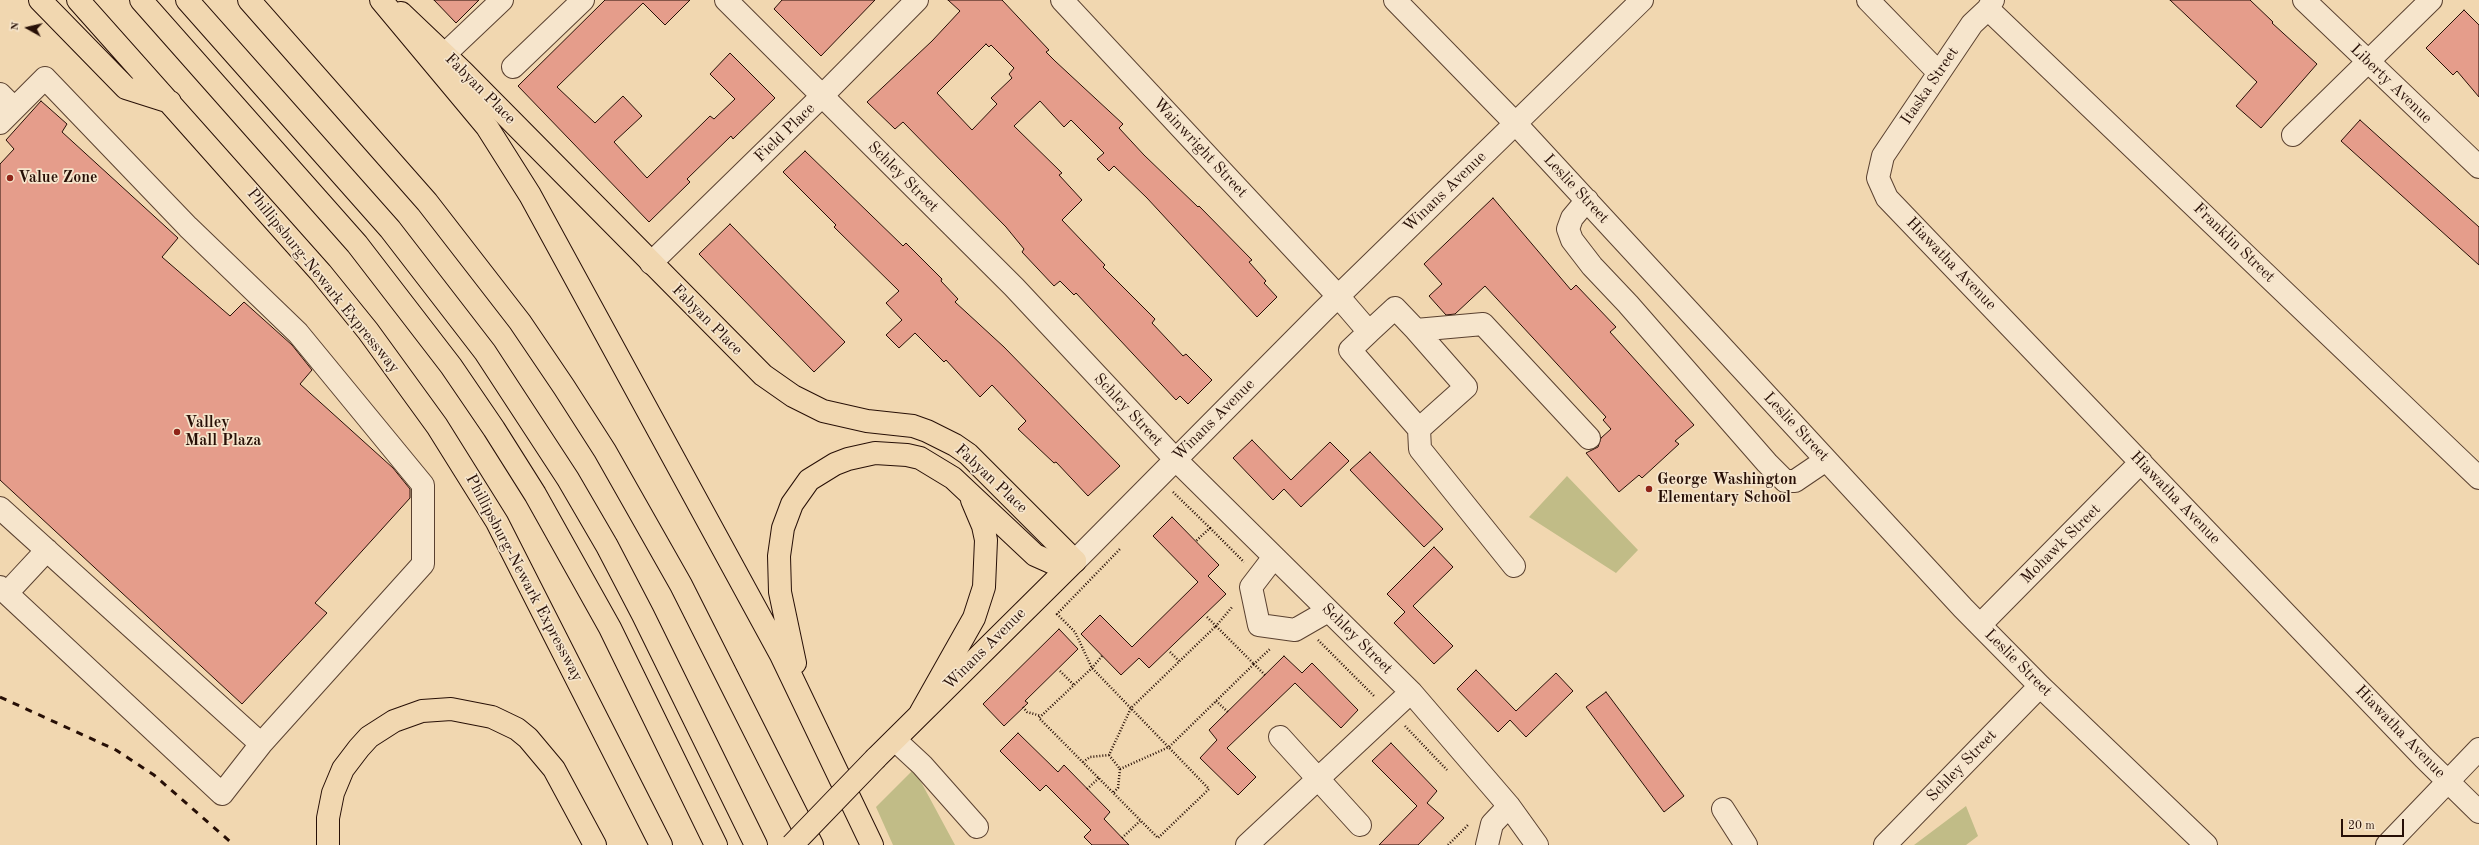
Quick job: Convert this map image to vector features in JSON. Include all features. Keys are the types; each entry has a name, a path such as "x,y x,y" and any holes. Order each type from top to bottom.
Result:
{"main road":[{"path":"40,0 126,88 170,102"},
{"name":"Phillipsburg-Newark Expressway","path":"78,0 170,102 346,303 402,376 458,458 497,522 533,590 661,845"},
{"path":"141,0 357,244 433,341 494,429 573,560 610,628 716,845"},
{"path":"187,0 390,229 438,289 493,364 568,479 606,546 643,615 756,845"},
{"path":"249,0 427,202 520,322 564,387 632,498 681,585 812,845"},
{"path":"381,0 469,104 517,172 763,622 806,706 872,845"},
{"name":"Fabyan Place","path":"387,0 445,54 749,362 777,386 822,411 867,421 913,426 928,431 955,445 968,454 1075,560"},
{"path":"806,706 784,622 778,572 783,528 792,504 800,491 809,480 835,464 876,453 907,454 920,458 953,478 1035,555 1053,563 1075,560"},
{"path":"921,712 974,618 984,587 987,554 983,526 972,501 953,478"},
{"name":"Winans Avenue","path":"792,845 921,712 1075,560"},
{"path":"328,845 328,818 333,793 343,769 359,748 375,733 394,721 422,711 451,709 492,717 518,729 528,738 554,769 595,845"}],"street":[{"path":"445,54 502,0"},
{"path":"513,67 583,0"},
{"name":"Schley Street","path":"726,0 821,97 1014,287 1175,459 1411,692 1509,806 1537,845"},
{"name":"Field Place","path":"650,263 821,97 917,0"},
{"name":"Wainwright Street","path":"1062,0 1338,296 1369,332"},
{"name":"Leslie Street","path":"1395,0 1515,123 1980,625 2040,686 2206,845"},
{"name":"Winans Avenue","path":"1075,560 1338,296 1642,0"},
{"path":"1868,0 1939,73"},
{"name":"Liberty Avenue","path":"2304,0 2479,167"},
{"path":"2293,135 2432,0"},
{"name":"Itaska Street","path":"1878,178 1883,156 1972,24 1990,5"},
{"name":"Franklin Street","path":"1990,5 2479,478"},
{"path":"5,109 45,78 188,227 298,333 423,485 423,564 261,744 222,794 3,590 47,550"},
{"name":"Hiawatha Avenue","path":"1878,178 1887,198 2479,812"},
{"path":"1586,200 1572,218 1568,228 1572,240 1592,266 1628,304 1767,463 1785,481 1795,481 1826,460"},
{"path":"1419,430 1466,387 1395,308 1350,350 1419,430 1420,449 1424,457 1514,566"},
{"path":"1416,330 1483,324 1589,438"},
{"name":"Mohawk Street","path":"1980,625 2141,462"},
{"path":"0,508 261,744"},
{"path":"1274,557 1251,587 1259,625 1295,630 1328,611"},
{"name":"Schley Street","path":"1884,845 2040,686"},
{"path":"1247,845 1411,692"},
{"path":"1280,737 1360,825"},
{"path":"895,740 922,764 977,827"},
{"path":"2387,845 2479,749"},
{"path":"1487,845 1492,824 1509,806"},
{"path":"1723,809 1746,845"}],"path":[{"path":"1169,489 1210,528 1196,541"},
{"path":"1041,716 1039,718 1158,838 1209,789 1092,668 1075,632 1057,614 1122,546"},
{"path":"1207,617 1265,675"},
{"path":"1109,755 1131,708 1216,626"},
{"path":"1170,652 1179,661"},
{"path":"1041,716 1092,668 1102,656"},
{"path":"1120,769 1169,747 1254,664"},
{"path":"1060,671 1074,685"},
{"path":"1216,701 1228,712"},
{"path":"1023,707 1027,712 1041,716"},
{"path":"1083,762 1090,757 1109,755"},
{"path":"1109,755 1120,769 1118,788 1113,793"},
{"path":"1088,789 1099,778"},
{"path":"1122,838 1140,821"}],"shaded area":[{"path":"1567,476 1638,550 1616,573 1529,517"},
{"path":"914,769 955,845 893,845 876,807"},
{"path":"1966,806 1978,836 1966,845 1914,845"}],"building":[{"path":"434,0 479,0 456,23"},
{"path":"605,0 690,0 665,25 643,3 557,87 595,123 623,96 642,116 614,142 647,178 710,116 714,119 735,99 710,74 730,53 775,98 733,139 731,136 687,179 690,182 649,222 518,86"},
{"path":"782,0 875,0 821,56 774,9"},
{"path":"948,0 1002,0 1049,50 1046,52 1123,124 1119,128 1144,155 1198,207 1199,206 1252,260 1249,262 1266,281 1264,283 1277,297 1257,317 1147,198 1114,166 1109,171 1097,159 1104,153 1071,120 1064,127 1040,101 1014,126 1062,173 1059,175 1082,200 1062,220 1105,265 1103,267 1155,319 1152,323 1183,356 1186,354 1212,380 1188,404 1180,396 1176,400 1076,293 1074,295 1060,281 1054,286 1022,252 1024,249 1006,227 903,122 895,129 867,102 932,41 960,11","holes":["986,44 989,47 991,45 1014,68 1009,74 1012,78 991,98 997,104 972,130 937,93"]},
{"path":"2170,0 2250,0 2273,22 2272,23 2317,64 2261,128 2236,106 2257,82"},
{"path":"2464,10 2479,25 2479,97 2457,71 2453,75 2426,48"},
{"name":"Valley Mall Plaza","path":"41,101 67,124 62,132 178,238 162,257 230,316 244,302 292,345 312,370 300,384 393,468 410,489 410,498 315,603 327,613 242,704 0,480 0,164 14,149 6,140"},
{"path":"2360,120 2479,227 2479,265 2341,141"},
{"path":"805,151 903,246 906,243 942,279 941,281 958,299 955,302 1004,347 1120,466 1088,496 1056,462 1054,463 1018,429 1026,421 992,385 980,397 946,360 944,362 915,333 899,348 886,335 902,320 886,303 899,291 834,227 836,225 783,172"},
{"path":"1493,198 1571,290 1576,285 1616,327 1610,332 1694,425 1675,441 1679,444 1642,478 1639,475 1619,492 1586,453 1598,447 1601,438 1611,429 1603,420 1606,417 1485,286 1455,314 1446,315 1429,296 1442,284 1424,264"},
{"path":"730,224 845,342 814,372 699,254"},
{"path":"1252,440 1291,480 1330,442 1349,461 1301,507 1284,489 1273,500 1233,458"},
{"path":"1370,452 1443,529 1424,547 1350,470"},
{"path":"1172,517 1219,565 1208,576 1226,594 1149,668 1139,658 1121,675 1081,634 1100,615 1132,647 1198,582 1153,536"},
{"path":"1434,547 1453,567 1413,606 1453,646 1434,664 1394,623 1405,612 1387,594"},
{"path":"1059,629 1078,649 1025,701 1028,703 1004,726 983,704"},
{"path":"1284,656 1302,673 1312,663 1358,710 1341,728 1295,683 1227,748 1256,777 1238,795 1200,758 1217,740 1209,730"},
{"path":"1476,670 1516,711 1556,673 1573,691 1526,737 1510,720 1498,732 1457,689"},
{"path":"1606,692 1684,796 1664,812 1586,707"},
{"path":"1018,733 1058,772 1064,765 1110,812 1104,819 1129,845 1092,845 1084,837 1091,830 1046,785 1040,791 1000,751"},
{"path":"1391,743 1437,791 1427,803 1444,818 1418,845 1379,845 1417,806 1372,761"}],"railway":[{"path":"0,697 116,750 154,775 234,845"}],"place":[{"name":"Value Zone","path":"10,178"},
{"name":"Valley Mall Plaza","path":"177,432"},
{"name":"George Washington Elementary School","path":"1649,489"}]}
